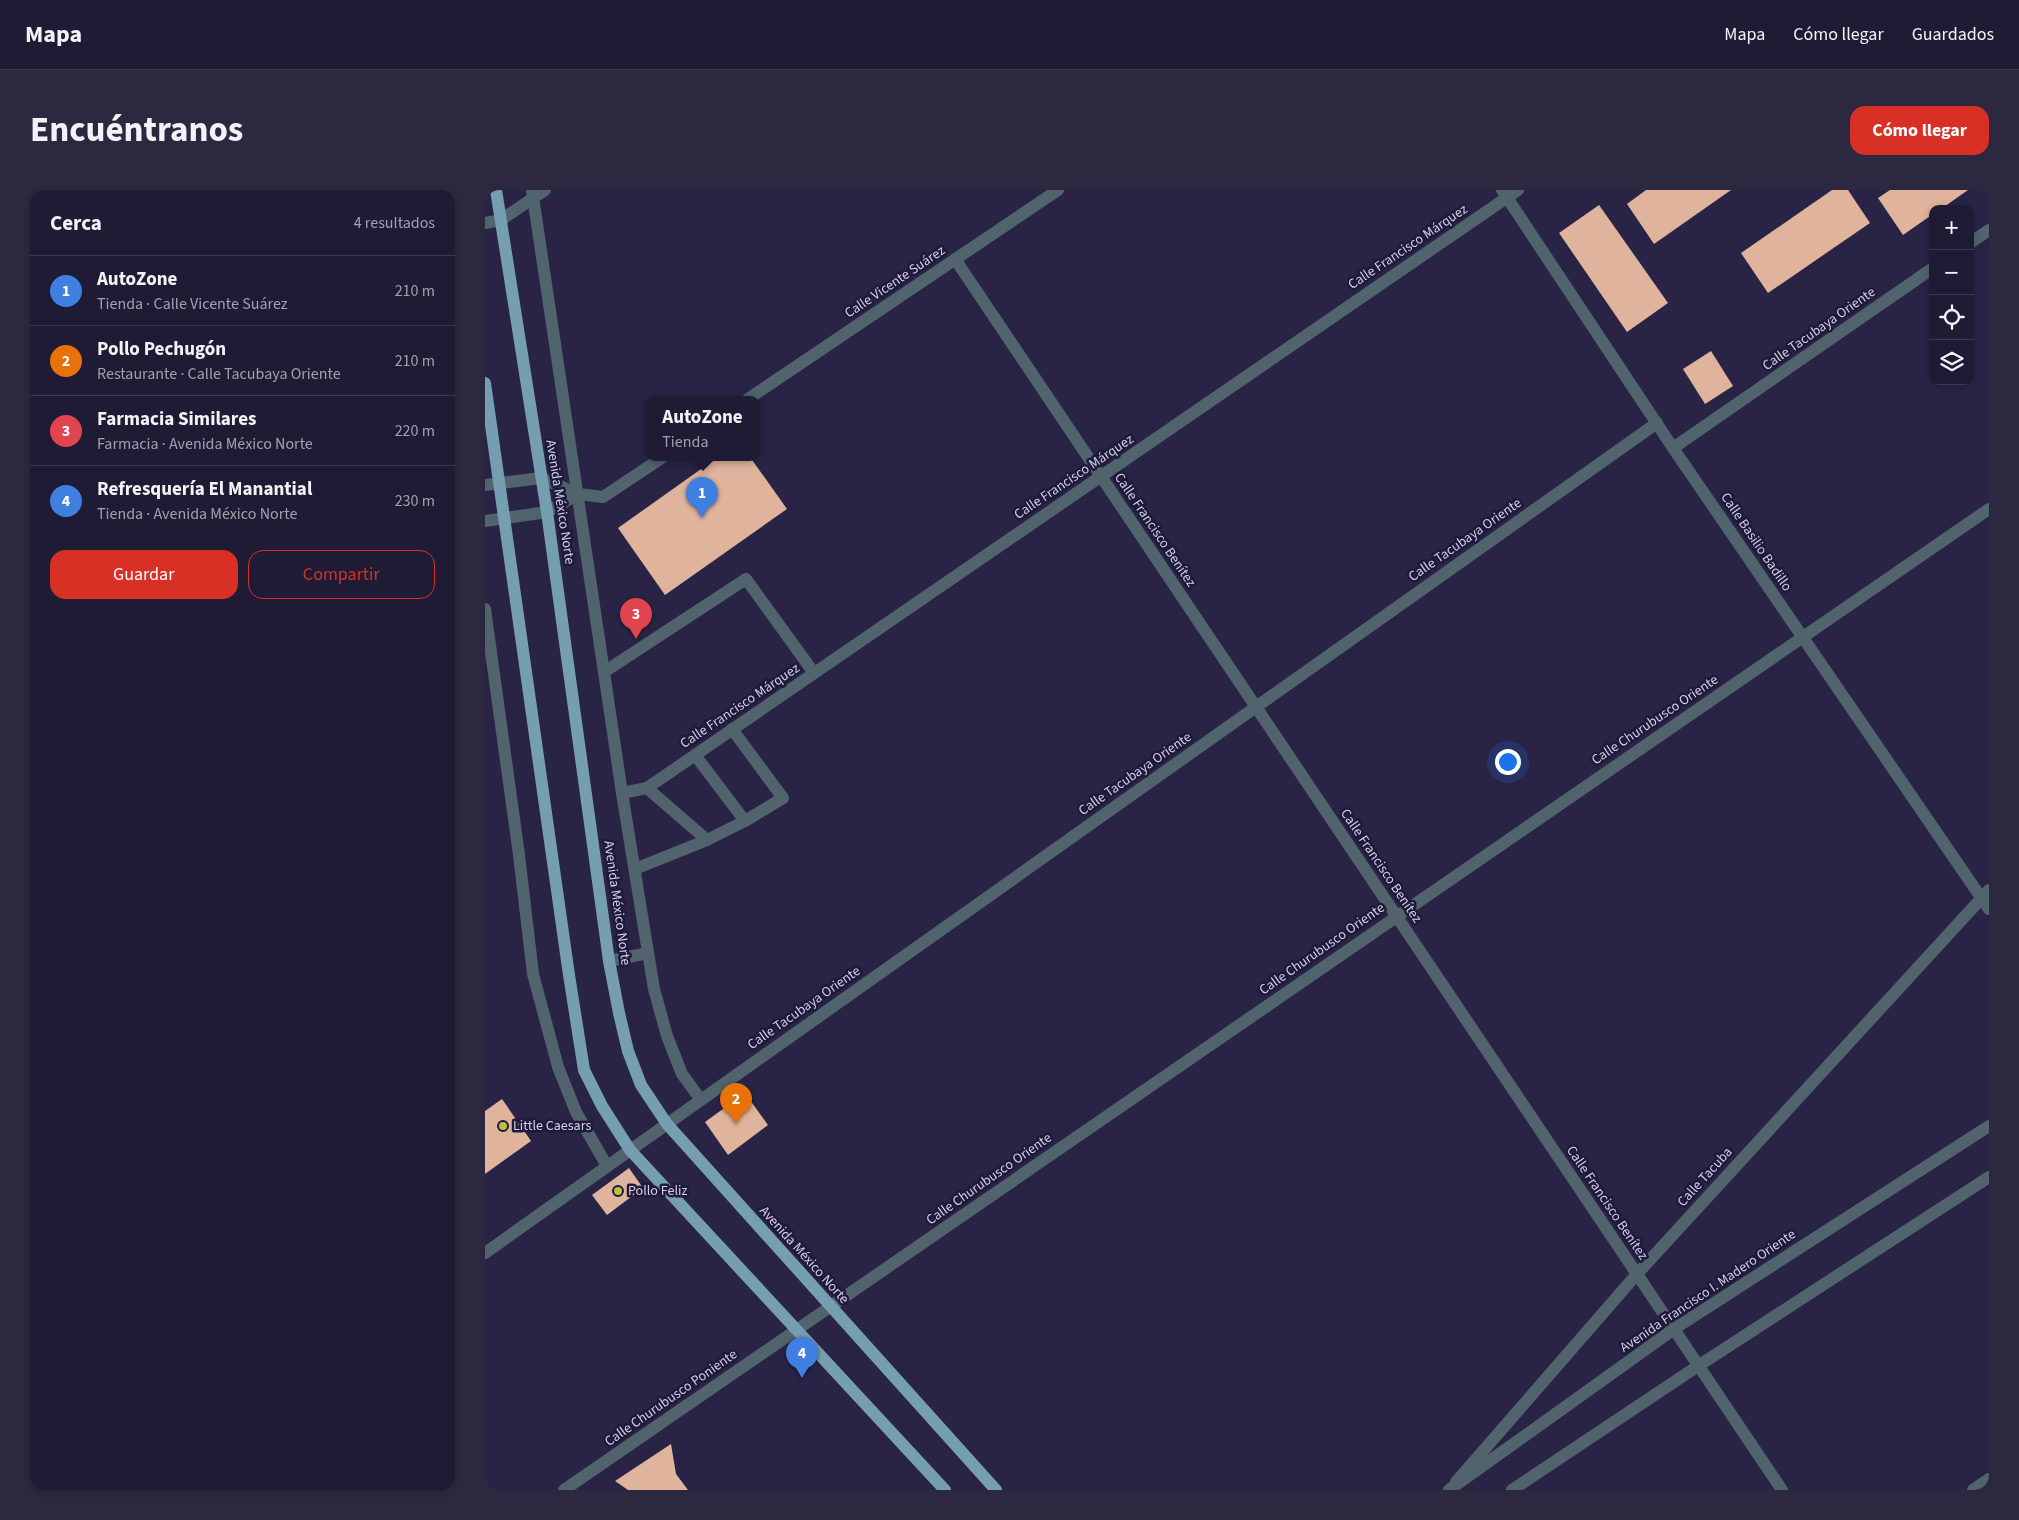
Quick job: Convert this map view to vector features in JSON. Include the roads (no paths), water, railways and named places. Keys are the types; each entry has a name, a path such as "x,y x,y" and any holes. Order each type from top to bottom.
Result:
{"main road":[{"name":"Avenida México Norte","path":"496,190 547,512 609,961 628,1051 641,1085 667,1124 995,1490"},
{"path":"485,383 584,1070 602,1106 630,1150 945,1490"}],"street":[{"path":"485,223 501,220 532,194 545,190"},
{"name":"Calle Vicente Suárez","path":"752,396 1058,190"},
{"name":"Calle Basilio Badillo","path":"1509,192 1673,448 1803,637 1985,894 1989,909"},
{"name":"Calle Francisco Márquez","path":"647,788 1101,476 1509,192"},
{"name":"Avenida México Norte","path":"532,194 647,953 654,989 667,1036 682,1074 701,1100"},
{"path":"1974,240 1989,230"},
{"name":"Calle Francisco Benítez","path":"955,260 1782,1490"},
{"name":"Calle Tacubaya Oriente","path":"1673,448 1929,271"},
{"name":"Calle Tacubaya Oriente","path":"485,1253 1657,423"},
{"path":"485,485 541,478 578,494 603,497 657,461"},
{"path":"485,521 547,512 578,494"},
{"name":"Calle Churubusco Oriente","path":"796,1330 1989,509"},
{"path":"605,672 746,579 814,673"},
{"path":"485,609 518,846 533,974 558,1067 576,1112 607,1166"},
{"path":"635,869 707,840 745,821 783,798 732,729"},
{"path":"695,755 745,821"},
{"path":"622,793 647,788 707,840"},
{"name":"Calle Tacuba","path":"1449,1490 1637,1274 1985,894"},
{"path":"609,961 647,953"},
{"name":"Avenida Francisco I. Madero Oriente","path":"1449,1490 1674,1329 1989,1126"},
{"path":"1512,1490 1698,1366 1989,1177"},
{"name":"Calle Churubusco Poniente","path":"564,1490 796,1330"},
{"path":"1973,1490 1989,1479"}],"place":[{"name":"AutoZone","path":"702,518"},
{"name":"Farmacia Similares","path":"636,639"},
{"name":"Pollo Pechugón","path":"736,1124"},
{"name":"Little Caesars","path":"503,1126"},
{"name":"Pollo Feliz","path":"618,1191"},
{"name":"Refresquería El Manantial","path":"802,1378"}]}
